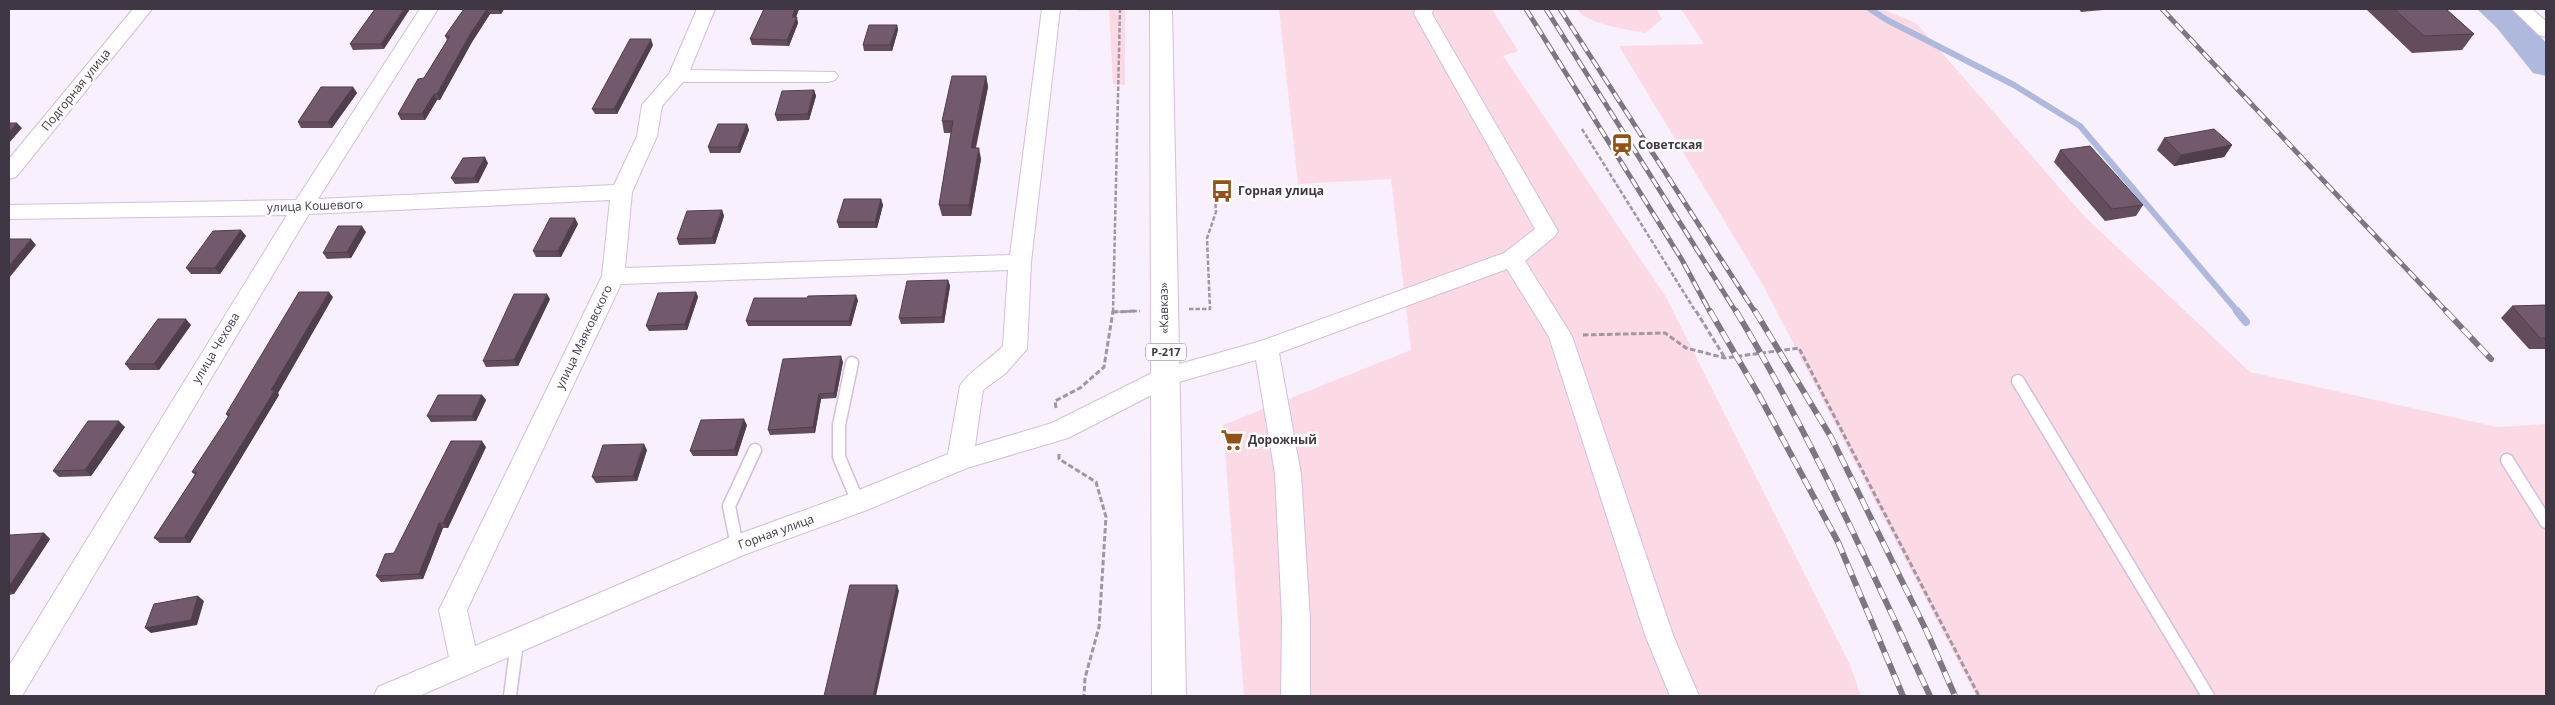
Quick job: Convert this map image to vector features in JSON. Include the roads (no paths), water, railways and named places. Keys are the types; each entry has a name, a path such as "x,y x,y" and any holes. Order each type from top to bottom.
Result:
{"highway":[{"name":"«Кавказ»","path":"1161,9 1169,696"}],"street":[{"name":"Подгорная улица","path":"9,172 143,9"},
{"name":"улица Чехова","path":"9,691 302,207 429,9"},
{"name":"улица Маяковского","path":"464,662 453,610 613,276 621,192 647,136 652,105 678,76 706,9"},
{"path":"960,460 972,386 998,367 1015,349 1020,262 1051,9"},
{"name":"Горная улица","path":"388,696 737,546 858,502 960,460 1059,431 1166,376 1266,348 1512,259 1547,231 1423,14 1424,9"},
{"path":"2521,9 2546,31"},
{"path":"678,76 828,76"},
{"name":"улица Кошевого","path":"9,212 302,207 621,192"},
{"path":"1512,259 1560,336 1658,635 1685,696"},
{"path":"613,276 1020,262"},
{"path":"1266,348 1288,474 1296,620 1296,696"}],"lane":[{"path":"852,363 839,424 839,458 858,502"},
{"path":"2018,382 2208,696"},
{"path":"737,546 729,506 755,450"},
{"path":"2507,460 2546,522"},
{"path":"510,696 516,642"}],"waterway":[{"path":"1870,9 1887,20 2014,85 2080,126 2238,312"},
{"path":"2494,9 2509,21 2546,65"},
{"path":"2237,311 2246,322"}],"railway":[{"path":"1526,9 1682,260 1710,312"},
{"path":"1546,9 1736,312"},
{"path":"1560,9 1755,312"},
{"path":"2162,9 2447,312"},
{"path":"1710,311 1759,395 1838,542 1903,696"},
{"path":"1736,311 1814,453 1930,696"},
{"path":"1755,311 1831,437 1927,632 1955,696"},
{"path":"2446,311 2491,359"}],"place":[{"name":"Советская","path":"1622,145"},
{"name":"Горная улица","path":"1222,191"},
{"name":"Дорожный","path":"1232,440"}]}
